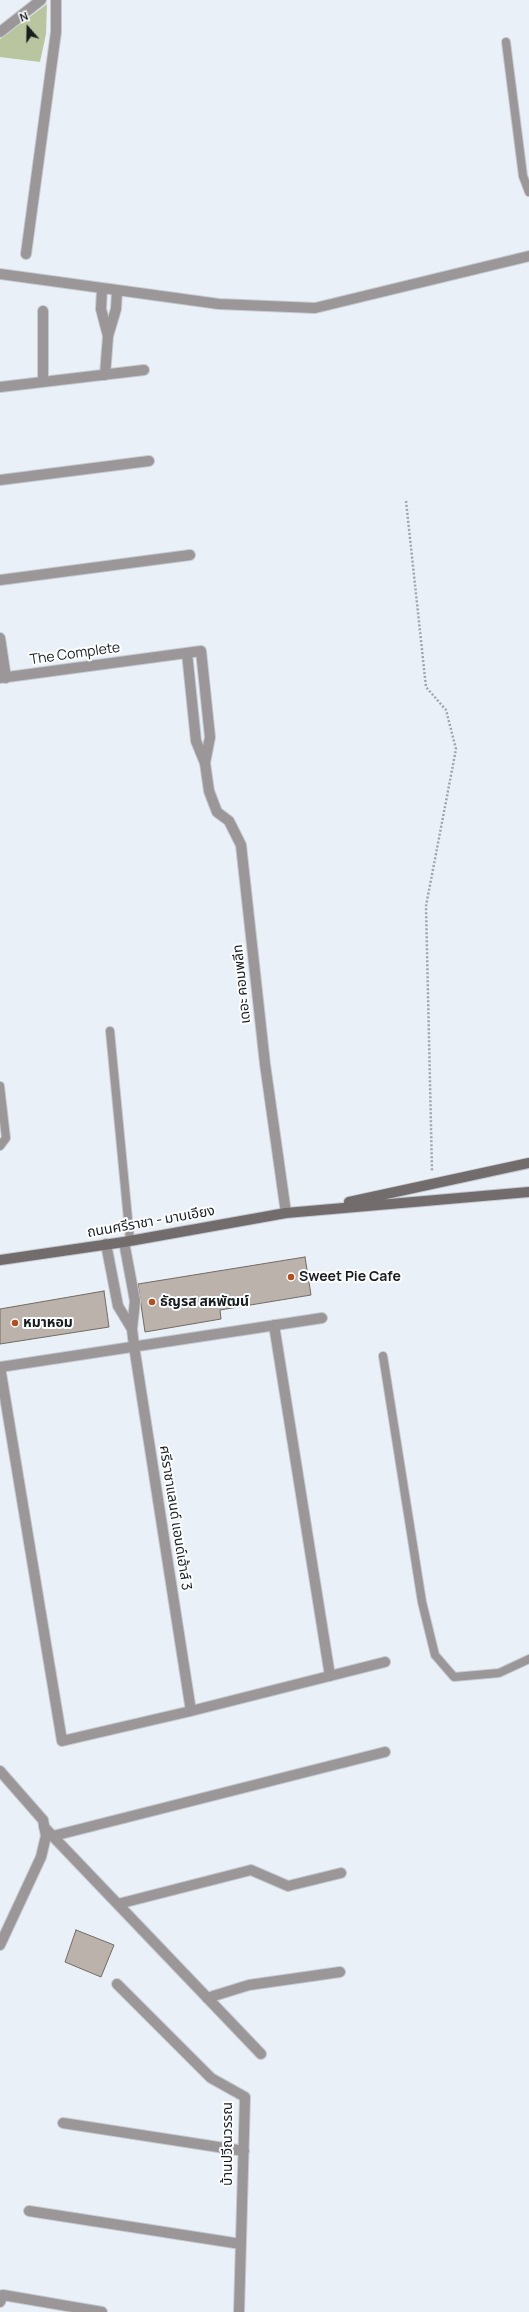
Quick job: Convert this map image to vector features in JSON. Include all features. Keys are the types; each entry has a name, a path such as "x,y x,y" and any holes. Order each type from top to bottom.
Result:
{"main road":[{"name":"ถนนศรีราชา - มาบเอียง","path":"308,1210 529,1163"},
{"name":"ถนนศรีราชา - มาบเอียง","path":"0,1260 127,1241 308,1210 529,1192"}],"street":[{"path":"0,32 41,0"},
{"path":"26,254 56,32 56,0"},
{"path":"0,274 219,304 315,308 529,256"},
{"path":"102,289 101,309 108,336"},
{"path":"105,375 108,336 116,309 117,291"},
{"path":"43,311 43,382"},
{"path":"0,387 144,370"},
{"path":"0,480 149,461"},
{"path":"0,580 190,556"},
{"name":"The Complete","path":"0,638 3,678 201,651 210,737 205,763"},
{"path":"187,653 196,741 205,763"},
{"name":"เดอะ คอมพลีท","path":"205,763 209,791 216,812 229,821 241,844 265,1064 286,1213"},
{"name":"ศรีราชาแลนด์ แอนด์เฮ้าส์ 3","path":"127,1241 135,1301 132,1329 134,1346 191,1711"},
{"name":"ศรีราชาแลนด์ แอนด์เฮ้าส์ 3","path":"106,1244 118,1306 132,1329"},
{"path":"322,1318 0,1367 62,1741 191,1711 385,1662"},
{"path":"274,1325 330,1676"},
{"path":"53,1836 385,1752"},
{"path":"0,1772 43,1820 46,1836 41,1857 0,1944"},
{"path":"44,1827 261,2054"},
{"path":"118,1904 251,1870 288,1886 341,1873"},
{"path":"207,1998 248,1985 340,1972"},
{"name":"บ้านปวีณวรรณ","path":"118,1984 211,2078 245,2097 240,2312"},
{"path":"63,2123 244,2151"},
{"path":"29,2212 241,2244"},
{"path":"0,2302 3,2295 102,2312"}],"lane":[{"path":"506,42 523,176 529,192"},
{"path":"110,1031 127,1241"},
{"path":"0,1086 6,1138 0,1146"},
{"path":"383,1356 422,1602 435,1655 454,1677 499,1672 529,1659"}],"path":[{"path":"406,502 426,687 446,710 456,749 426,906 432,1184"}],"green space":[{"path":"47,4 46,34 40,62 0,57 0,39"}],"building":[{"path":"305,1257 311,1295 220,1310 221,1319 145,1332 138,1284"},
{"path":"104,1291 109,1327 0,1344 0,1309"},
{"path":"76,1930 114,1945 101,1977 65,1962"}],"place":[{"name":"Sweet Pie Cafe","path":"291,1277"},
{"name":"ธัญรส สหพัฒน์","path":"152,1302"},
{"name":"หมาหอม","path":"15,1323"}]}
